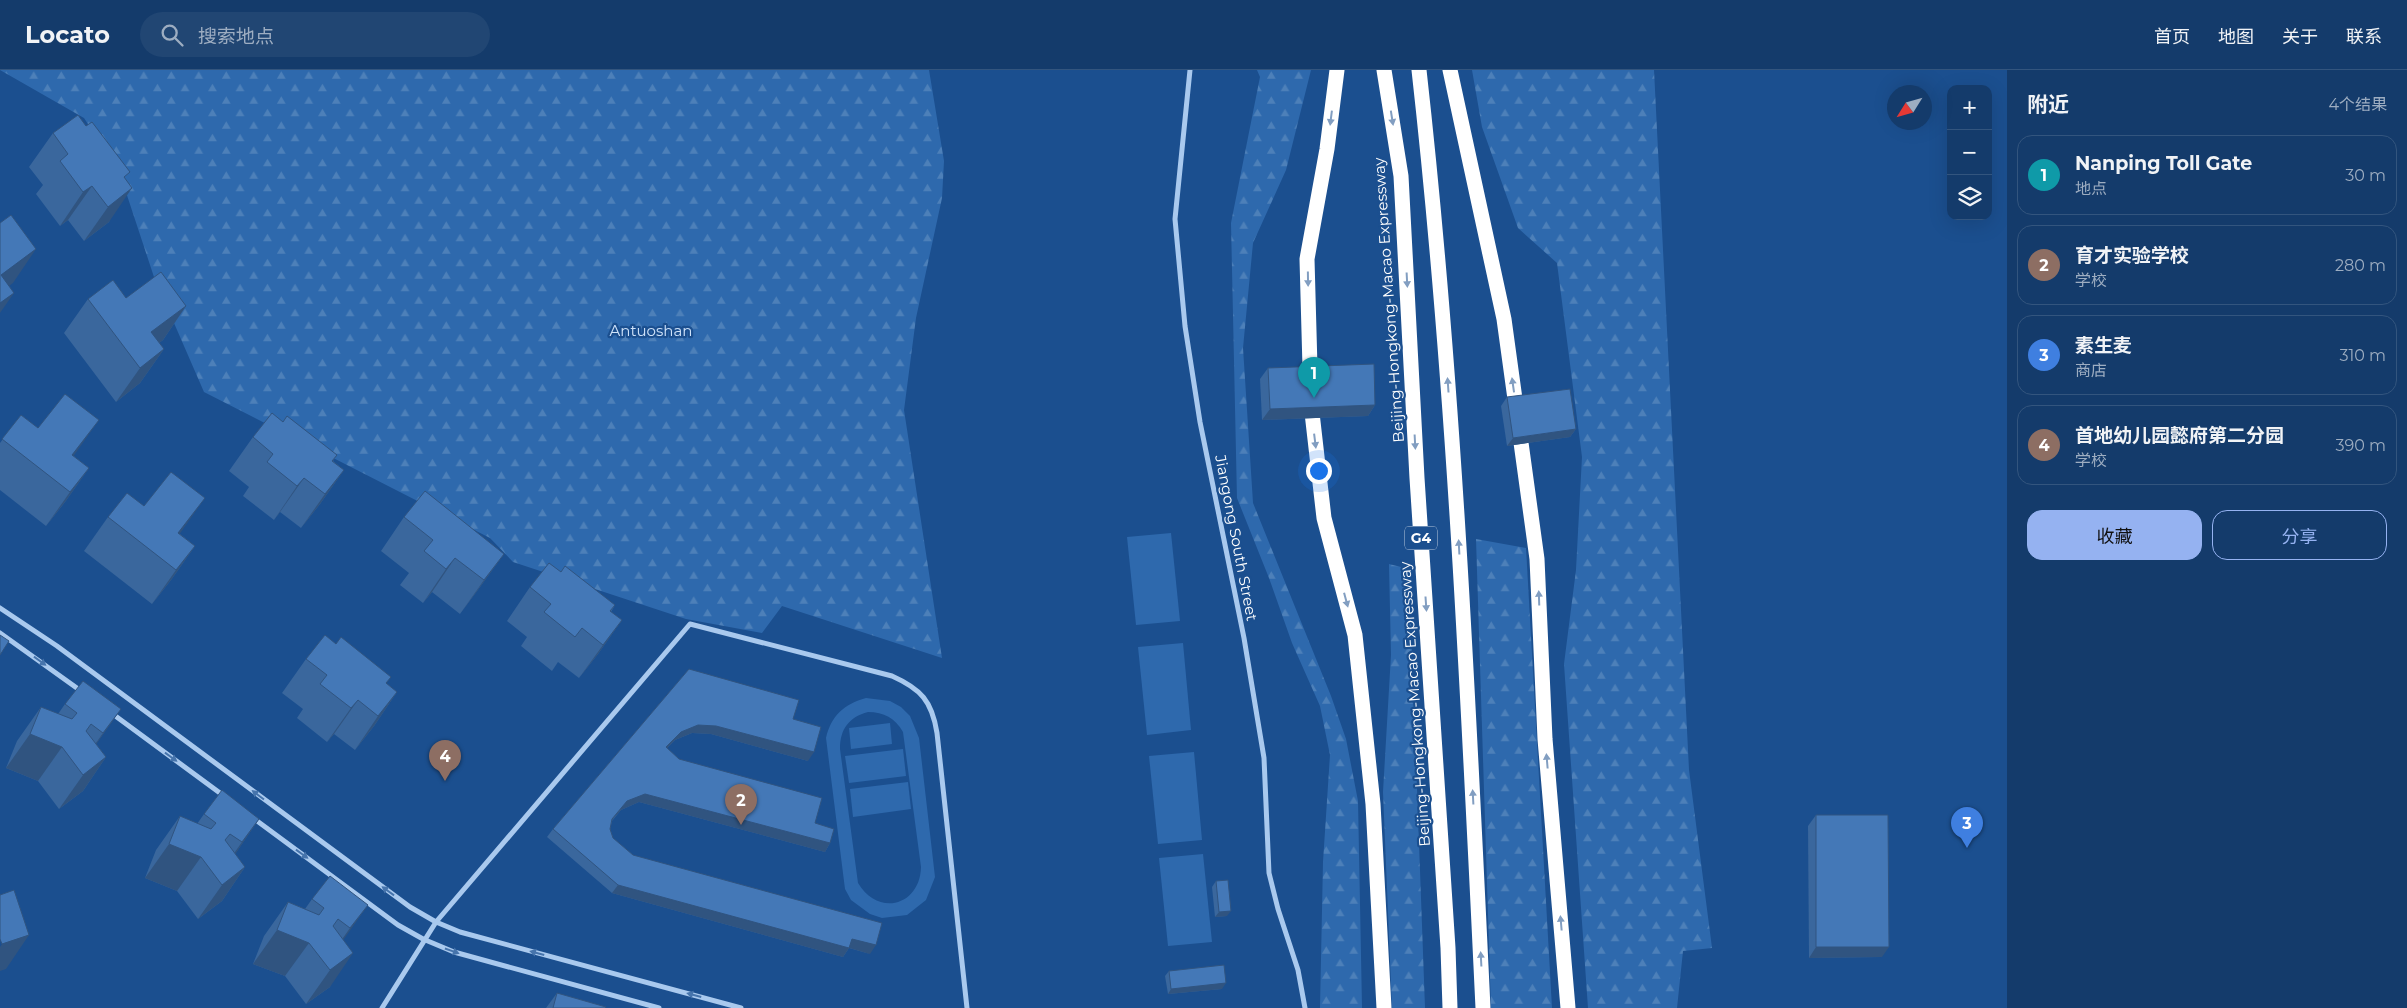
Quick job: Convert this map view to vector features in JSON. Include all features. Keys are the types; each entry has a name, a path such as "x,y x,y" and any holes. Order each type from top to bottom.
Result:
{"highway":[{"path":"1337,70 1327,149 1307,259 1311,404 1324,518 1355,635 1373,804 1384,1008"},
{"name":"Beijing-Hongkong-Macao Expressway","path":"1384,70 1401,176 1417,478 1448,948 1450,1008"},
{"name":"G4","path":"1419,70 1433,199 1455,475 1483,1008"},
{"path":"1450,70 1504,319 1537,559 1545,739 1568,1008"}],"street":[{"name":"Jiangong South Street","path":"1190,70 1175,219 1185,326 1200,422 1244,638 1264,758 1269,873 1278,909 1298,970 1305,1008"},
{"path":"0,608 56,646 410,907 436,922 478,937 741,1008"},
{"path":"382,1008 436,922 690,624 892,676 910,684 924,697 934,713 937,733 967,1008"},
{"path":"0,633 83,692"},
{"path":"107,710 232,803"},
{"path":"248,814 390,919 423,940 454,952 659,1008"}],"green space":[{"name":"Antuoshan","path":"0,70 929,70 944,161 942,198 916,318 904,410 942,658 782,606 762,633 686,619 513,562 490,538 204,392 154,277 119,171 84,118"},
{"path":"1257,70 1311,70 1286,170 1253,243 1243,348 1253,503 1331,696 1346,739 1358,801 1362,1008 1320,1008 1323,862 1330,755 1320,706 1292,643 1269,578 1237,498 1231,223 1260,77"},
{"path":"1472,70 1654,70 1689,770 1712,948 1683,951 1677,1008 1588,1008 1564,664 1576,570 1582,457 1557,263 1518,228 1482,127"},
{"path":"1171,533 1180,621 1136,625 1127,537"},
{"path":"1476,539 1526,548 1552,1008 1491,1008"},
{"path":"1389,564 1409,569 1425,1008 1392,1008 1383,792 1391,655"},
{"path":"1183,643 1191,730 1147,735 1138,647"},
{"path":"866,698 890,701 901,707 910,716 919,738 935,877 926,900 907,915 882,918 870,914 851,900 845,889 826,738 835,717 845,707","holes":["874,712 893,720 903,732 921,867 919,880 914,891 906,898 897,902 886,903 876,900 866,894 858,883 840,749 842,735 847,725 861,714"]},
{"path":"890,723 892,744 851,749 849,728"},
{"path":"903,749 906,776 849,783 845,756"},
{"path":"1194,752 1202,840 1158,844 1149,756"},
{"path":"908,782 911,809 853,817 850,789"},
{"path":"1203,854 1212,942 1168,946 1159,858"}],"building":[{"path":"78,115 86,126 92,122 130,172 124,177 132,188 108,207 92,186 83,192 60,161 68,154 53,133"},
{"path":"11,215 36,249 1,275 14,293 0,303 0,223"},
{"path":"161,272 186,306 151,332 164,349 140,368 88,299 113,280 126,298"},
{"path":"1374,364 1375,405 1270,409 1268,368"},
{"path":"1570,389 1576,429 1513,438 1507,397"},
{"path":"65,394 99,420 72,455 89,468 70,492 2,439 21,415 38,428"},
{"path":"272,413 283,422 287,416 337,455 332,461 344,470 325,494 304,478 297,486 267,462 273,454 253,437"},
{"path":"171,472 205,498 178,533 195,546 176,570 108,517 127,493 144,506"},
{"path":"425,491 504,554 484,580 455,558 446,569 424,551 433,540 404,517"},
{"path":"549,563 561,572 565,566 615,605 610,611 622,620 603,645 582,628 575,637 544,612 551,604 530,587"},
{"path":"0,635 9,641 0,655"},
{"path":"325,635 336,644 341,637 391,677 386,683 397,692 378,716 358,700 351,708 320,684 327,675 306,659"},
{"path":"689,669 799,700 793,719 821,727 814,752 716,726 698,725 681,732 666,747 679,759 822,798 815,823 834,829 830,843 645,794 627,801 612,819 610,829 613,838 633,855 882,923 876,945 852,939 849,948 618,885 553,829"},
{"path":"83,681 121,709 103,733 91,724 86,731 106,757 83,775 62,747 30,734 41,707 72,719 77,713 65,704"},
{"path":"222,790 259,819 242,842 230,834 225,840 245,867 222,885 201,857 169,844 180,816 211,829 216,823 204,814"},
{"path":"1816,815 1888,815 1889,947 1816,947"},
{"path":"330,876 368,905 350,928 338,919 333,926 353,953 330,970 309,943 277,930 288,902 319,915 324,908 312,899"},
{"path":"1228,880 1231,911 1219,912 1216,881"},
{"path":"14,890 29,935 2,944 0,939 0,895"},
{"path":"1224,965 1226,983 1171,989 1169,971"},
{"path":"557,993 606,1007 553,1008"}],"place":[{"name":"Nanping Toll Gate","path":"1314,398"},
{"name":"首地幼儿园懿府第二分园","path":"445,781"},
{"name":"育才实验学校","path":"741,825"},
{"name":"素生麦","path":"1967,848"}]}
